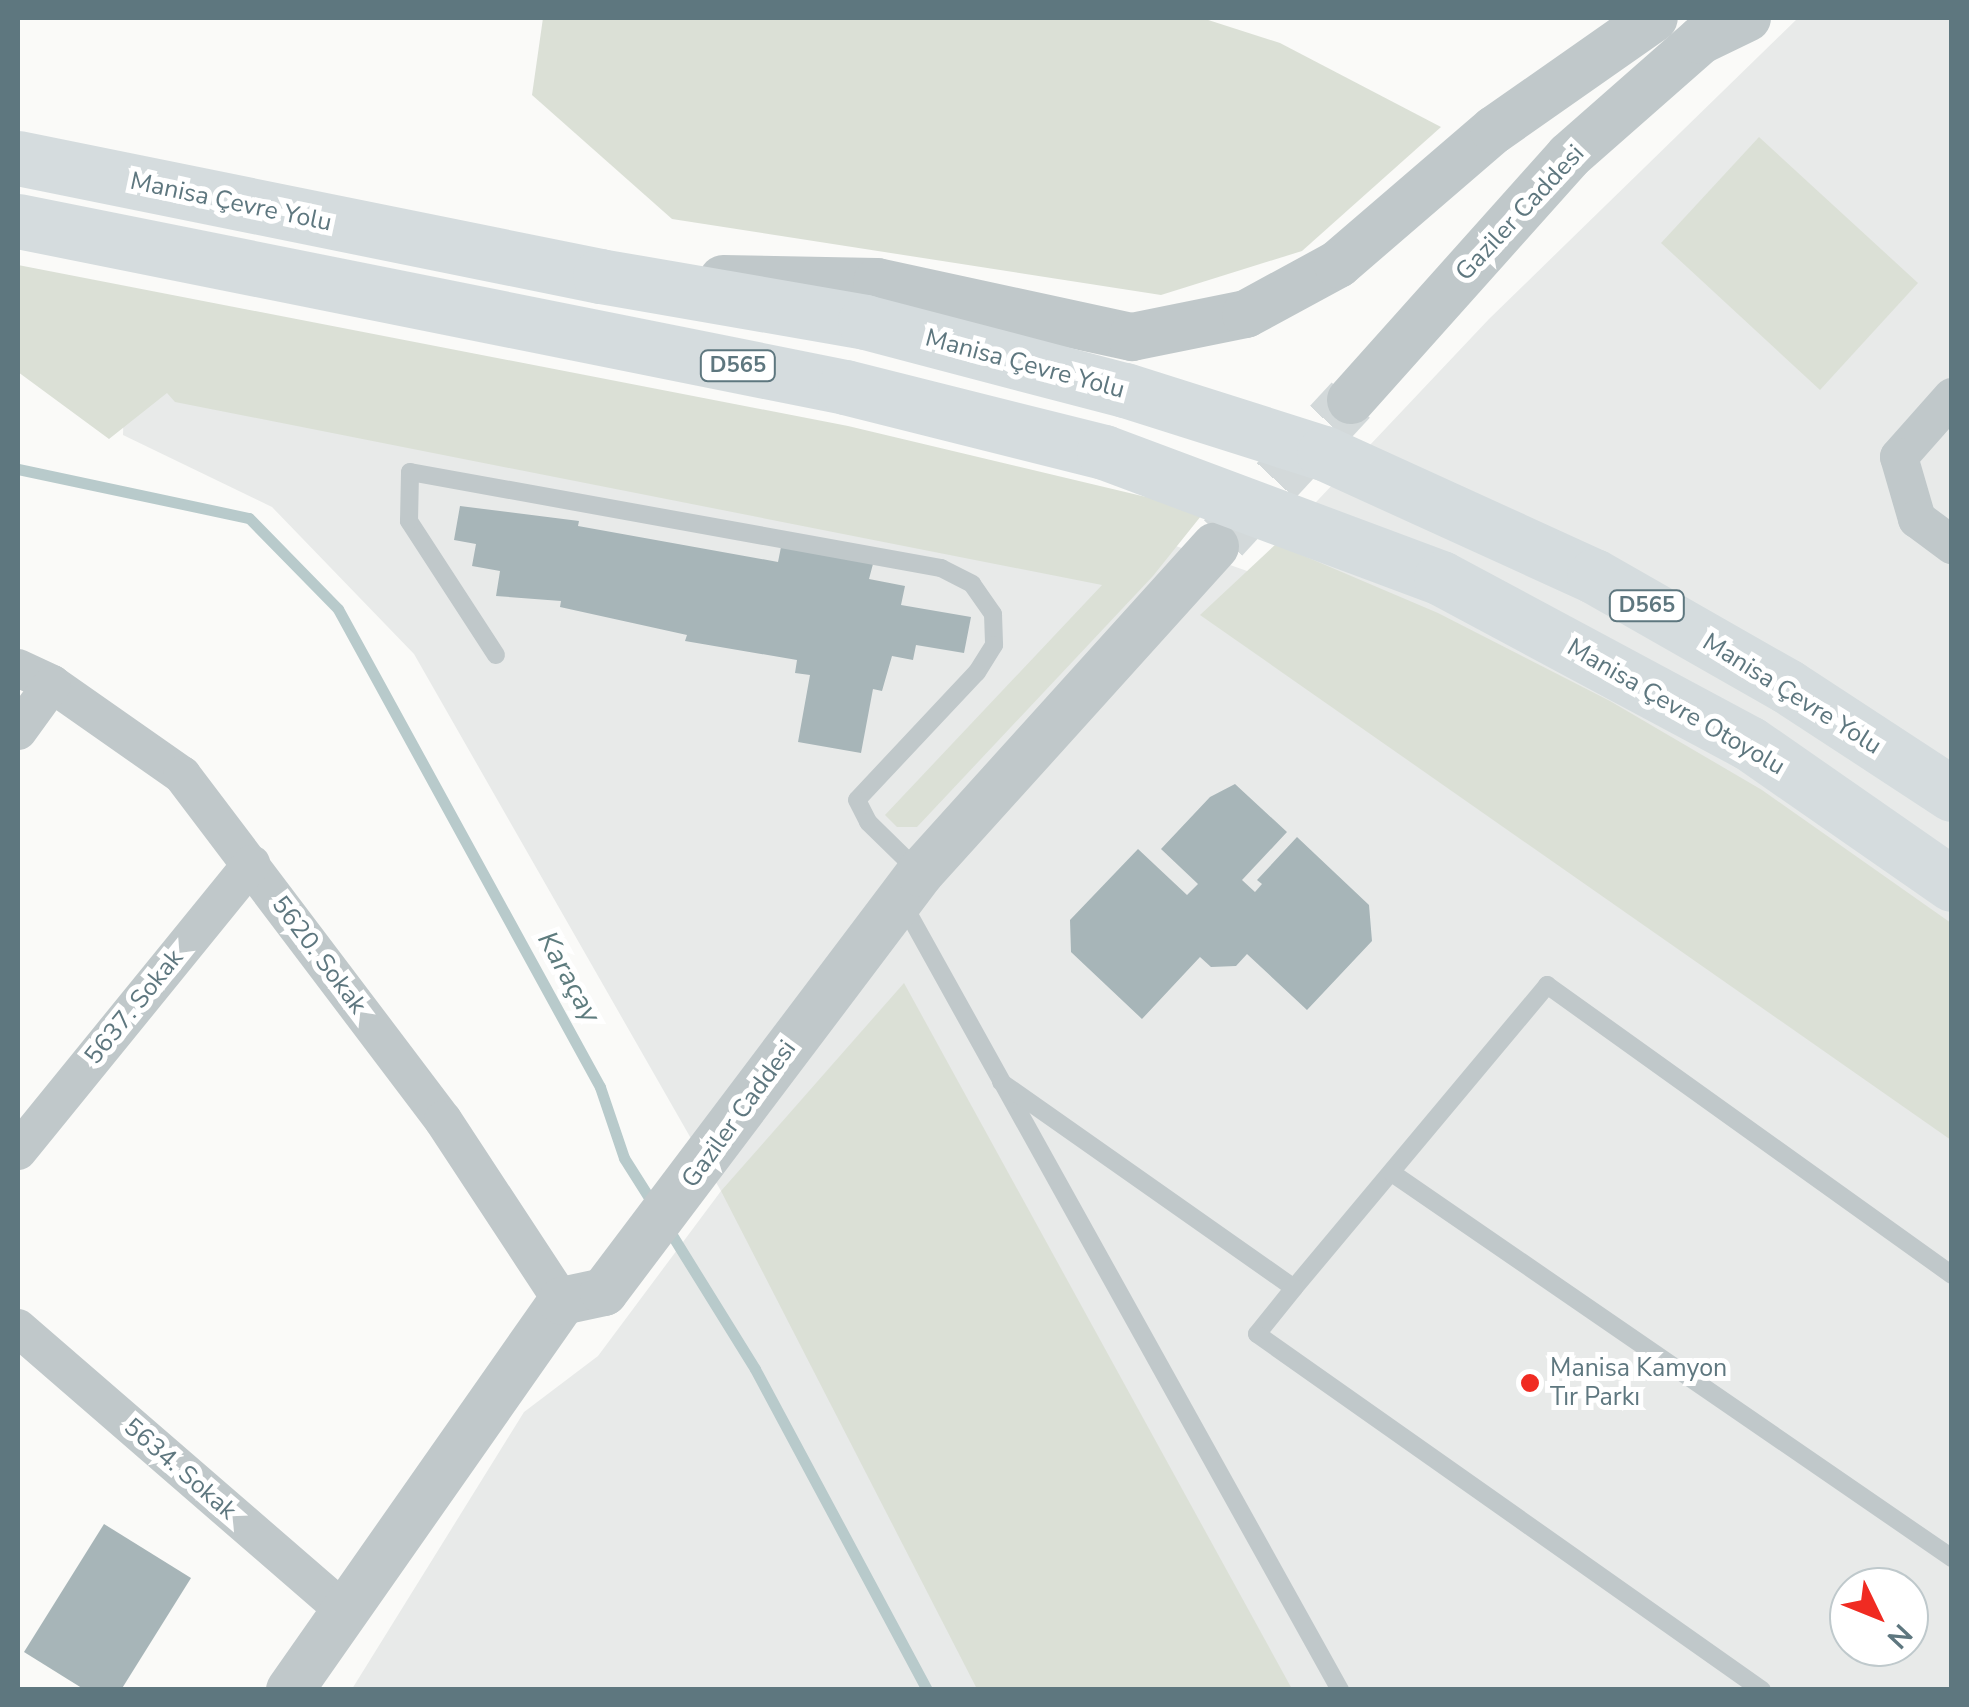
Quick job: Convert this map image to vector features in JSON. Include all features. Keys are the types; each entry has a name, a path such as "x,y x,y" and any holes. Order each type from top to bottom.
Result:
{"highway":[{"name":"Manisa Çevre Yolu","path":"18,158 600,276 865,322 1124,390 1324,453 1594,576 1788,686 1952,794"},
{"name":"Manisa Çevre Otoyolu","path":"18,221 845,387 1104,452 1441,578 1749,744 1952,884"}],"street":[{"path":"600,276 877,282 1132,337 1246,314 1338,264 1494,130 1654,18"},
{"name":"Gaziler Caddesi","path":"1351,400 1569,156 1707,29 1748,18"},
{"path":"1952,397 1899,457 1917,518 1952,545"},
{"name":"Gaziler Caddesi","path":"290,1690 342,1609 583,1297 726,1138 910,885 1215,547"},
{"name":"5620. Sokak","path":"18,668 52,684 182,774 443,1120 583,1297"},
{"path":"18,731 52,684"},
{"name":"5637. Sokak","path":"18,1151 251,864"},
{"name":"5634. Sokak","path":"18,1328 342,1609"}],"lane":[{"path":"496,656 409,522 410,472 926,566 972,584 993,614 994,644 977,672 857,800 910,885 1001,1082 1340,1690"},
{"path":"1762,1690 1258,1334 1547,985 1952,1275"},
{"path":"1001,1082 1294,1288"},
{"path":"1392,1173 1952,1558"}],"shaded area":[{"path":"543,18 1202,18 1280,43 1441,127 1302,251 1161,295 672,219 532,95"},
{"path":"1798,18 1951,18 1951,1689 352,1689 524,1412 598,1356 721,1191 414,654 272,507 123,435 125,358 1059,505 1250,572 1489,319"},
{"path":"1759,137 1918,283 1820,390 1661,243"},
{"path":"18,265 848,426 1205,511 1153,576 917,827 897,827 885,815 1102,585 175,402 167,393 109,439 18,372"},
{"path":"1276,544 1438,613 1610,701 1762,790 1951,923 1951,1140 1200,615"},
{"path":"904,983 1292,1689 977,1689 721,1191"}],"building":[{"path":"460,506 579,521 578,526 778,562 781,547 873,564 869,579 905,586 901,605 971,617 964,653 916,645 913,660 892,656 882,691 873,689 861,753 798,742 810,675 795,673 797,660 685,641 687,635 560,607 561,601 496,596 500,571 472,566 476,544 454,540"},
{"path":"1235,784 1287,832 1242,880 1255,892 1262,884 1257,880 1297,837 1369,905 1372,941 1307,1010 1247,954 1236,966 1211,967 1200,957 1142,1019 1071,952 1070,920 1138,849 1187,895 1198,884 1161,849 1210,797"},
{"path":"104,1524 191,1578 121,1690 85,1690 24,1652"}],"waterway":[{"name":"Karaçay","path":"18,469 249,518 338,609 600,1087 624,1158 655,1207"},
{"name":"Karaçay","path":"667,1227 755,1369 927,1690"}],"tunnel":[{"path":"1223,538 1351,400"}],"place":[{"name":"Manisa Kamyon Tır Parkı","path":"1530,1383"}]}
